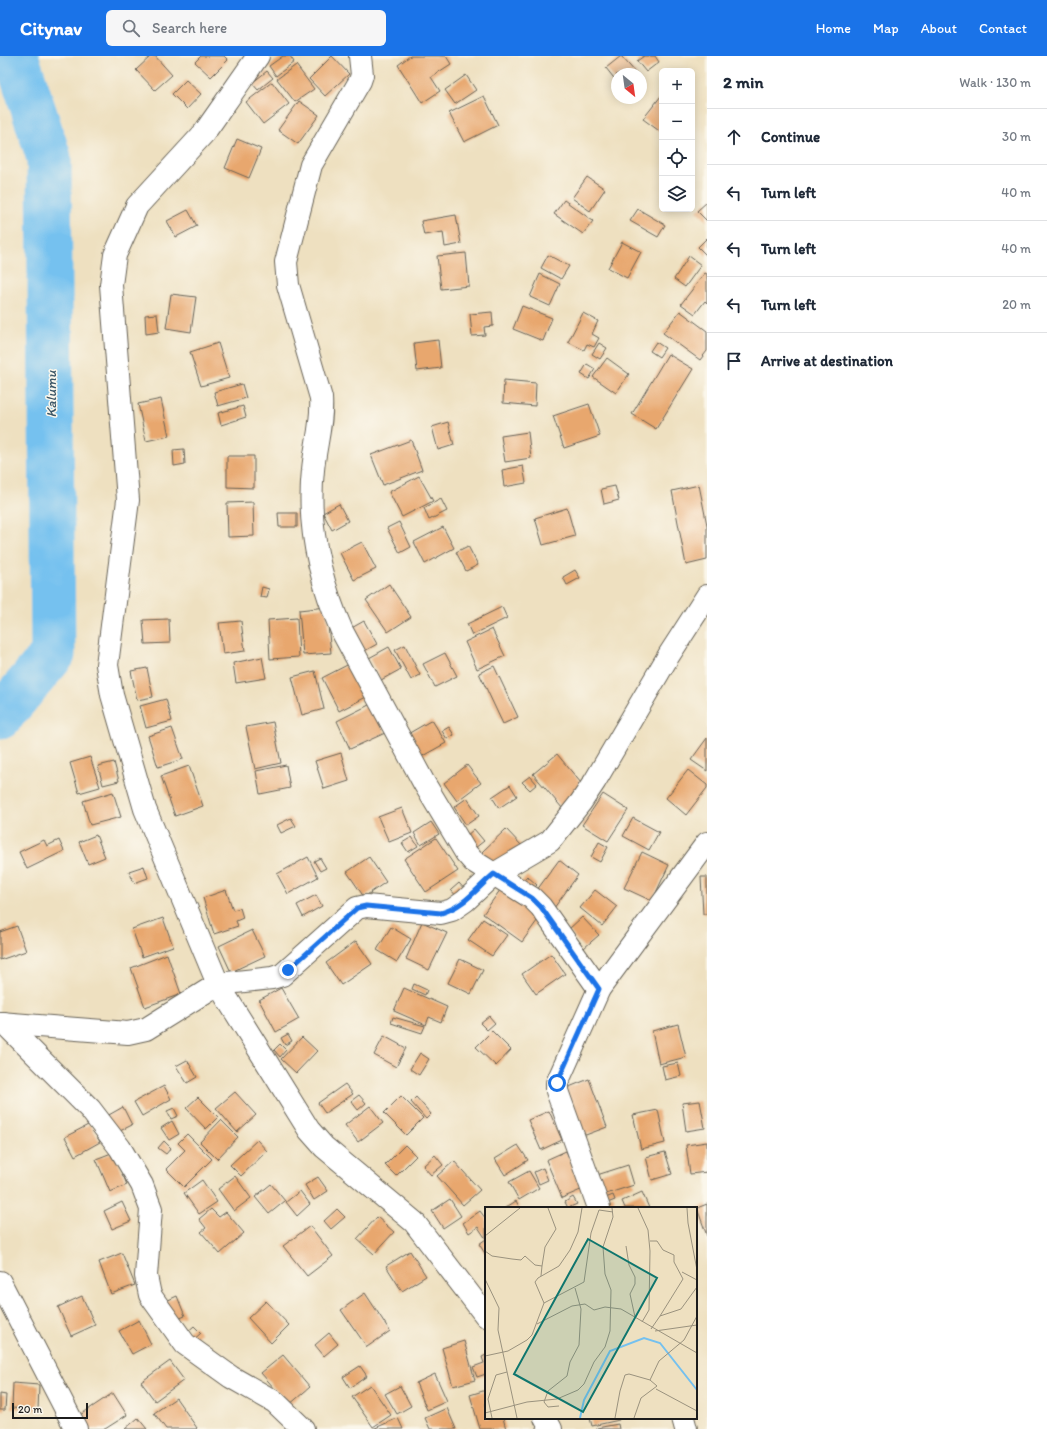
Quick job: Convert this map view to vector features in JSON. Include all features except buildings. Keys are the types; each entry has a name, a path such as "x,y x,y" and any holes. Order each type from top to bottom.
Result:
{"street":[{"path":"258,56 204,133 137,206 116,255 111,286 128,500 108,653 108,679 145,809 218,984 316,1139 414,1222 485,1315"},
{"path":"360,56 362,75 360,82 310,165 286,262 288,285 320,398 321,416 313,471 312,525 321,568 335,614 342,631 424,784 466,853 473,861 532,898 541,907 599,989"},
{"path":"2,1023 128,1033 146,1029 218,984 272,978 282,975 357,908 366,906 441,913 452,910 465,901 494,874 550,841 581,802 669,654 707,596"},
{"path":"599,1207 557,1091 557,1083 599,989 707,843"},
{"path":"2,1023 90,1109 120,1148 142,1185 148,1197 151,1209 146,1276 147,1284 150,1295 179,1336 185,1344 231,1377 275,1402 303,1429"},
{"path":"0,1282 76,1429"},
{"path":"546,1419 551,1429"},
{"path":"683,1419 686,1429"}],"waterway":[{"name":"Kalumu","path":"0,717 53,654 49,158 16,56"}],"route":[{"path":"288,970 357,908 366,906 441,913 452,910 465,901 494,874 532,898 541,907 599,989 557,1083"}]}
